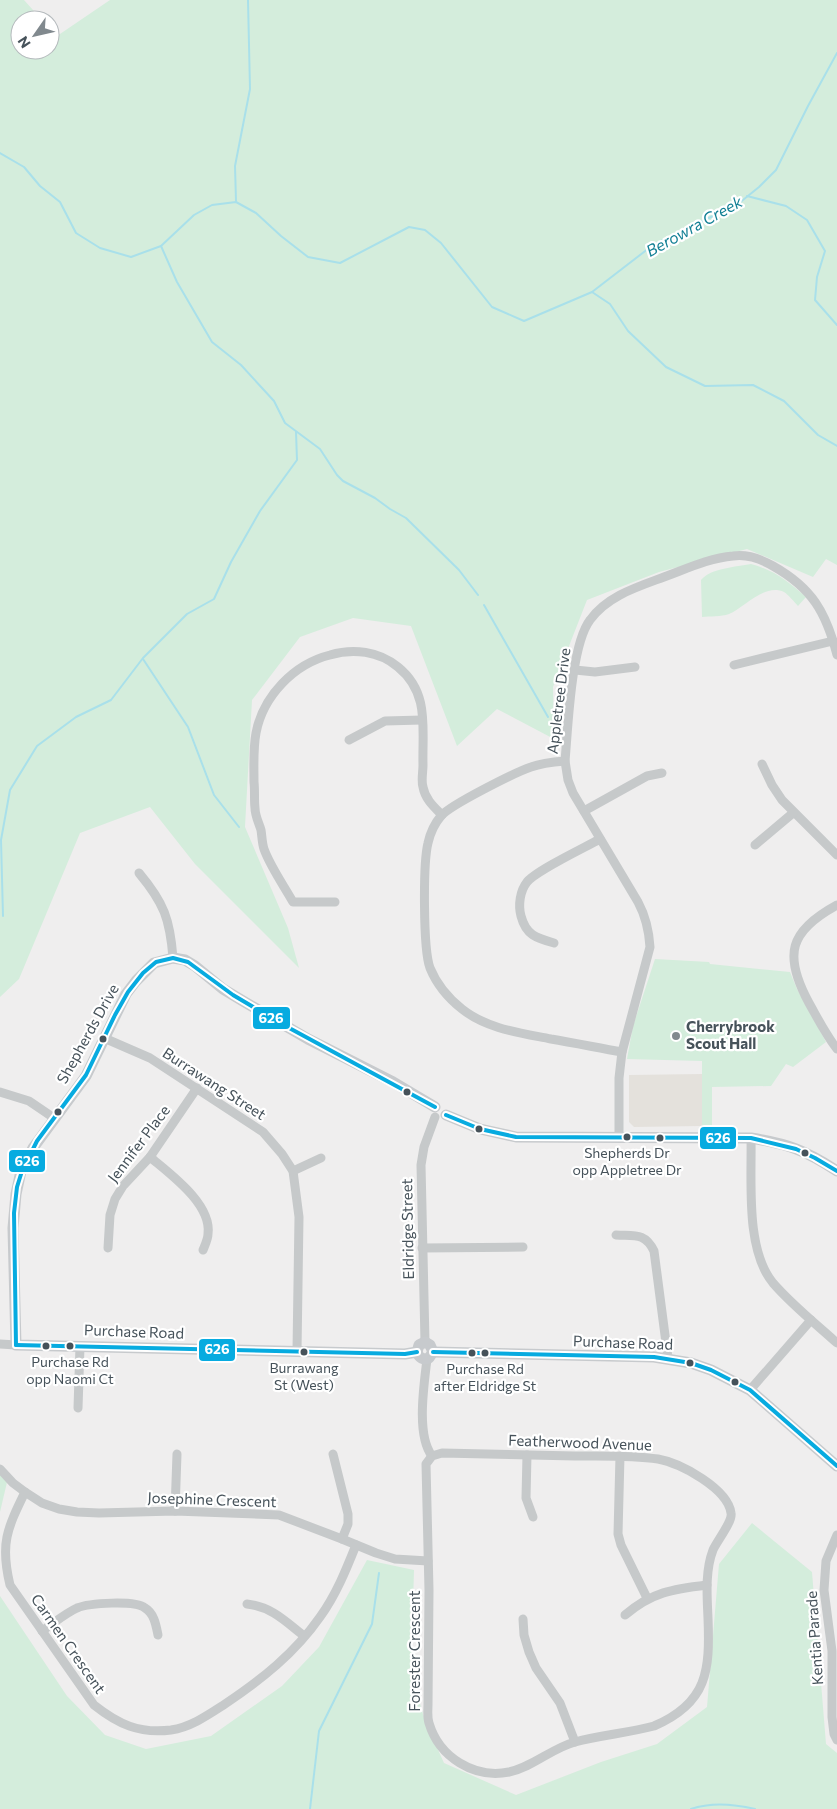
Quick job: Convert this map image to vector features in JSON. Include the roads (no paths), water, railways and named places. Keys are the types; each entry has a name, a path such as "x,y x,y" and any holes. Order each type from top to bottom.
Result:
{"main road":[{"name":"Shepherds Drive","path":"16,1345 14,1228 17,1187 21,1171 28,1156 54,1118 86,1076 126,994 154,963 173,958"},
{"path":"173,958 185,960 223,989 308,1039 393,1082 439,1113 480,1129 516,1137 751,1138 776,1142 795,1148 837,1171"},
{"path":"426,1342 432,1347 430,1355 419,1357 417,1352 419,1345 426,1342"},
{"name":"Purchase Road","path":"16,1345 405,1354 417,1352"},
{"name":"Purchase Road","path":"430,1355 668,1358 692,1363 711,1370 750,1390 837,1466"}],"street":[{"name":"Appletree Drive","path":"619,1138 619,1078 622,1052 650,948 649,932 646,916 570,786 565,761 575,670 578,650 584,631 589,620 609,601 640,586 709,561 734,556 749,556 791,576 806,589 829,625 837,655"},
{"path":"734,665 834,641"},
{"path":"335,902 293,902 263,848 261,830 255,810 256,733 261,715 283,682 297,670 319,658 340,652 354,651 370,653 396,665 414,684 422,708 423,788 430,802 442,815"},
{"path":"575,670 595,672 635,668"},
{"path":"349,740 372,726 385,721 422,720"},
{"path":"565,761 529,767 455,805 442,815 428,842 425,859 426,950 437,983 449,998 464,1011 484,1022 503,1029 622,1052"},
{"path":"762,764 772,785 793,813 837,855"},
{"path":"584,811 647,776 662,773"},
{"path":"755,845 793,813"},
{"path":"554,943 535,937 524,926 519,911 521,896 527,882 538,873 600,839"},
{"path":"138,873 153,890 168,918 172,936 173,958"},
{"path":"837,904 809,922 800,935 794,949 793,964 796,977 825,1034 837,1050"},
{"name":"Burrawang Street","path":"104,1038 150,1058 262,1132 282,1154 293,1172 299,1217 297,1352"},
{"name":"Jennifer Place","path":"108,1248 110,1215 115,1199 150,1157 196,1088"},
{"path":"0,1092 29,1102 54,1118"},
{"name":"Eldridge Street","path":"426,1342 421,1164 424,1147 439,1113"},
{"path":"751,1138 752,1217 760,1261 772,1282 837,1343"},
{"path":"150,1157 184,1186 197,1202 206,1219 208,1234 204,1250"},
{"path":"293,1172 321,1158"},
{"path":"616,1236 641,1236 649,1242 654,1251 668,1358"},
{"path":"422,1248 523,1247"},
{"path":"750,1390 811,1320"},
{"name":"Purchase Road","path":"0,1344 16,1345"},
{"path":"78,1408 80,1346"},
{"path":"430,1355 422,1426 424,1444 432,1456"},
{"name":"Featherwood Avenue","path":"432,1456 442,1453 620,1456 659,1459 698,1475 717,1490 727,1502 731,1518"},
{"path":"175,1511 177,1454"},
{"path":"332,1454 348,1514 348,1524 342,1538"},
{"path":"527,1455 526,1498 533,1517"},
{"name":"Forester Crescent","path":"432,1456 426,1464 428,1722 434,1736 446,1754 474,1770 492,1773 509,1772 523,1767 561,1746 654,1726 676,1714 694,1697 702,1684 707,1670 709,1654 707,1585 709,1564 720,1535 731,1518"},
{"path":"620,1456 618,1534 621,1545 648,1598"},
{"name":"Josephine Crescent","path":"0,1469 13,1483 25,1492 42,1503 59,1509 77,1512 175,1511 279,1515 342,1538 356,1546 395,1559 428,1561"},
{"name":"Carmen Crescent","path":"25,1492 8,1528 4,1545 4,1566 10,1586 94,1705 109,1717 125,1726 150,1731 171,1730 190,1725 254,1685 272,1670 292,1652 320,1617 342,1581 356,1546"},
{"name":"Kentia Parade","path":"837,1535 826,1561 824,1590 835,1650 832,1717 834,1734 837,1740"},
{"path":"625,1616 648,1598 675,1589 707,1585"},
{"path":"42,1632 69,1612 89,1604 138,1604 147,1609 152,1616 158,1635"},
{"path":"247,1604 261,1606 274,1612 304,1636"},
{"path":"523,1619 524,1635 529,1652 536,1668 560,1703 575,1742"}],"waterway":[{"path":"236,201 235,166 250,89 248,0"},
{"name":"Berowra Creek","path":"0,153 24,167 40,186 60,202 76,233 100,248 131,257 161,246 194,215 212,205 236,202 256,213 308,257 340,263 409,227 425,230 441,243 492,307 524,321 592,292 653,245 738,204 759,187 776,170 837,53"},
{"name":"Berowra Creek","path":"747,196 786,206 807,220 825,251 817,277 815,300 837,325"},
{"path":"161,246 177,282 212,342 241,365 274,401 285,423 320,449 343,481 375,498 406,518 459,570 478,595"},
{"path":"592,292 610,304 628,331 666,367 705,386 753,385 784,401 818,435 837,446"},
{"path":"3,916 1,840 10,790 37,746 76,717 111,700 143,658 187,614 214,599 231,562 260,511 297,460 296,432"},
{"path":"484,605 548,717"},
{"path":"143,659 188,727 214,795 239,827"},
{"path":"310,1809 319,1731 372,1624 379,1573"},
{"path":"691,1809 706,1805 723,1804 755,1809"}],"place":[{"name":"Cherrybrook Scout Hall","path":"676,1036"},
{"name":"Shepherds Dr opp Appletree Dr","path":"627,1137"},
{"name":"Purchase Rd opp Naomi Ct","path":"70,1346"},
{"name":"Burrawang St (West)","path":"304,1352"},
{"name":"Purchase Rd after Eldridge St","path":"485,1353"}]}
